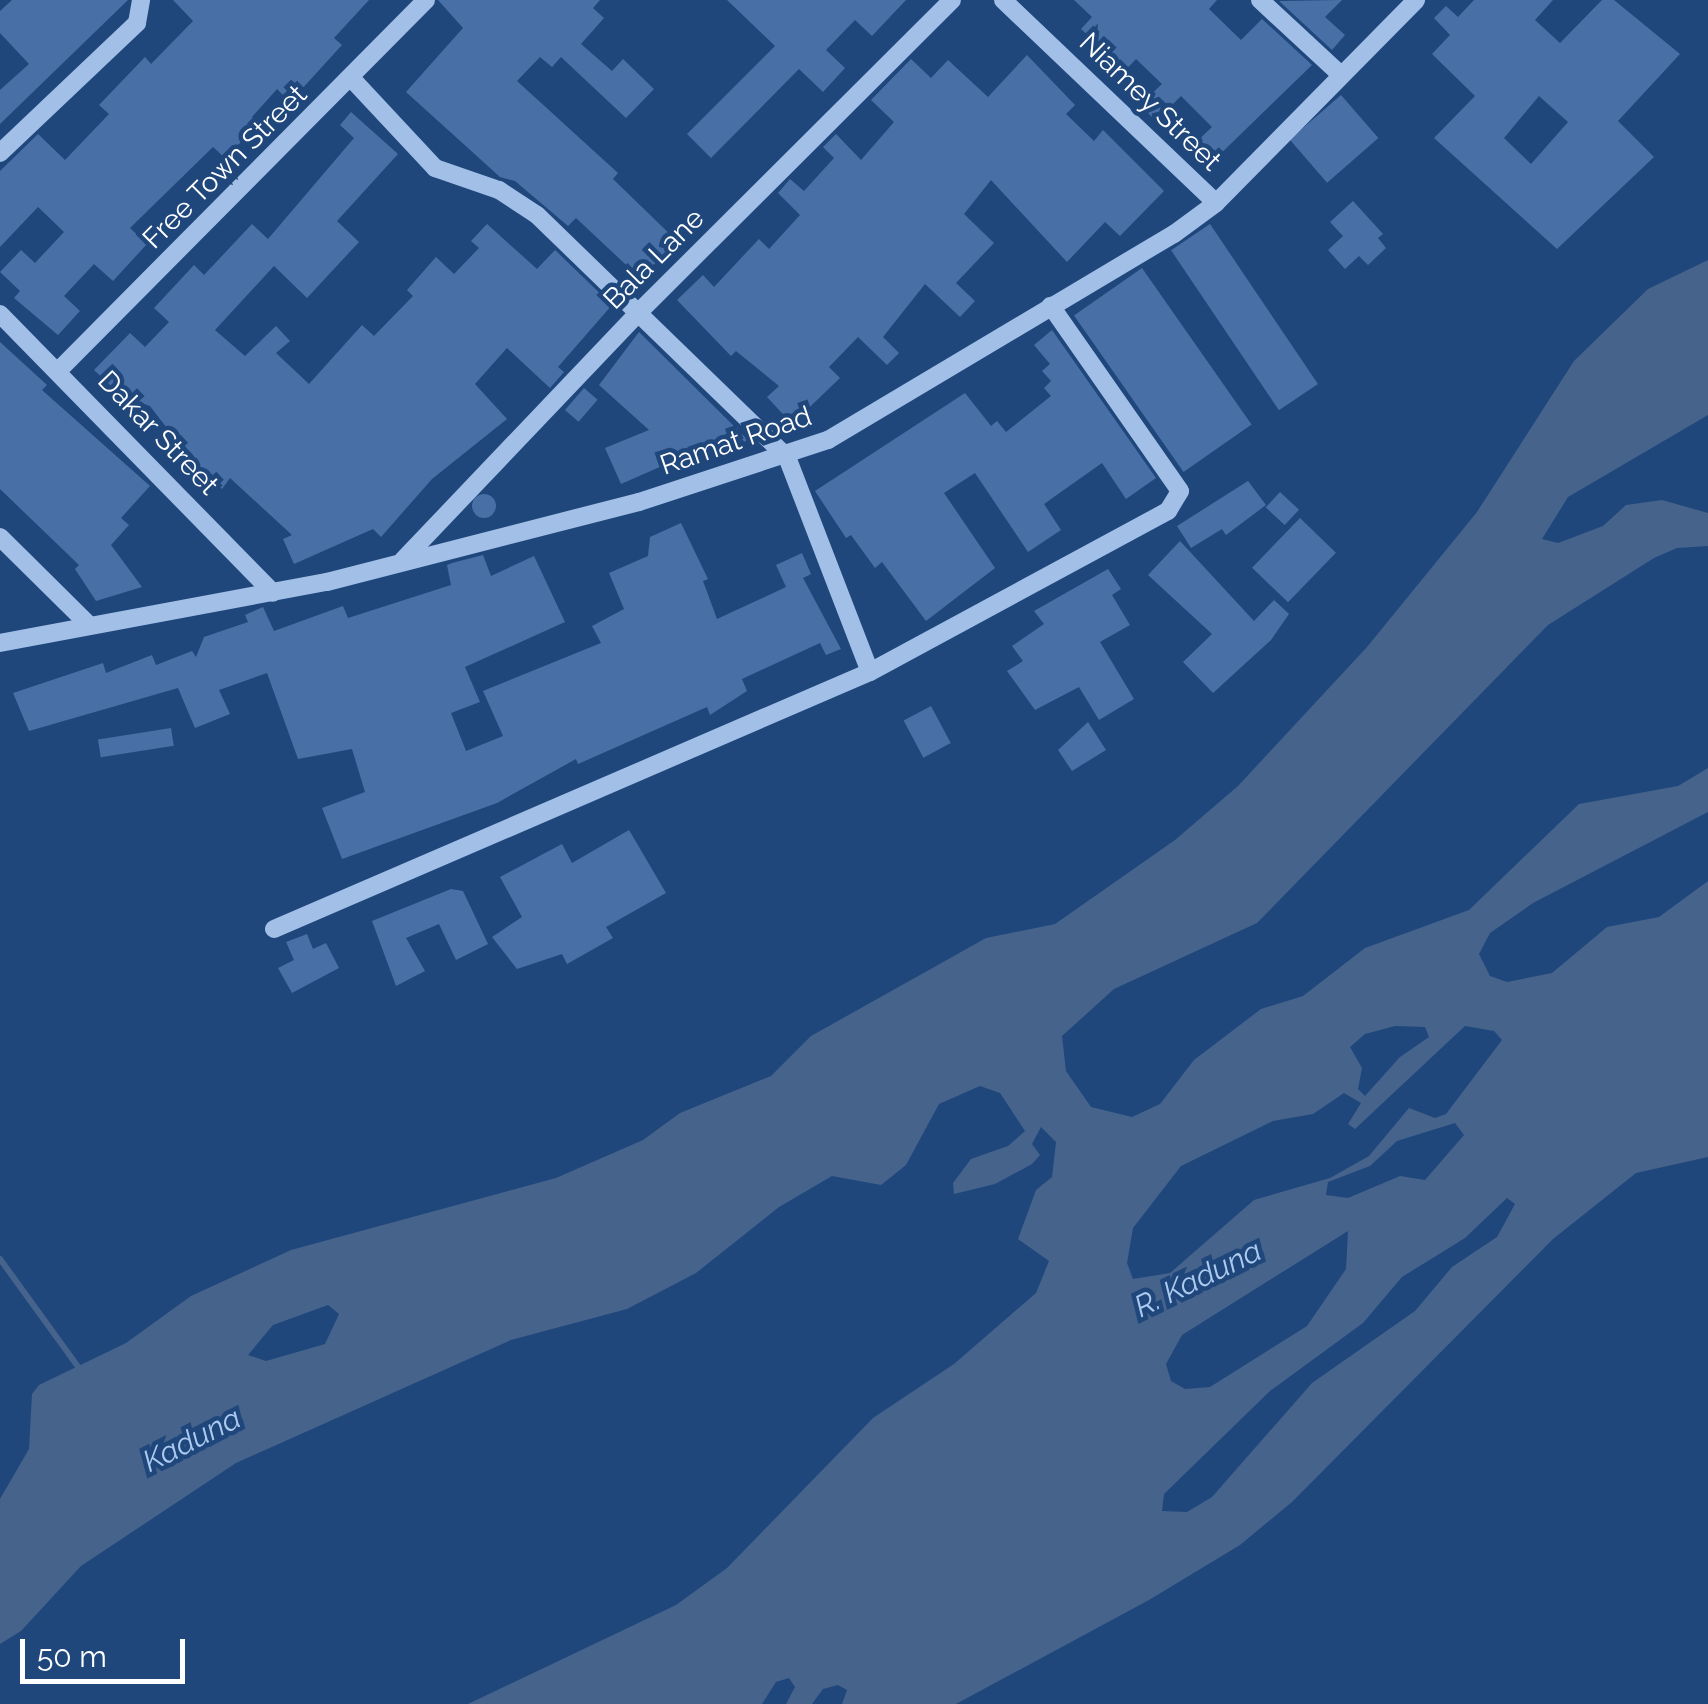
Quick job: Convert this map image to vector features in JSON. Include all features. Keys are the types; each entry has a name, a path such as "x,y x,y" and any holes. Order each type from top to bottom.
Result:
{"street":[{"path":"0,154 137,23 140,0"},
{"name":"Free Town Street","path":"59,370 352,79 426,0"},
{"name":"Bala Lane","path":"401,562 636,315 952,0"},
{"name":"Niamey Street","path":"1004,0 1216,203"},
{"path":"1260,0 1341,75"},
{"name":"Ramat Road","path":"0,643 273,593 401,562 786,457 828,440 1216,203 1416,0"},
{"path":"352,79 435,168 499,190 538,215 636,315 786,457 870,672"},
{"path":"274,929 870,672 1179,501 1180,491 1051,306"},
{"name":"Dakar Street","path":"0,314 59,370 273,593"},
{"path":"0,537 88,625"}],"water":[{"path":"1708,260 1708,415 1568,497 1542,539 1558,543 1603,526 1626,505 1662,500 1708,513 1708,546 1677,548 1654,558 1548,625 1257,923 1114,989 1062,1036 1066,1071 1091,1107 1132,1117 1160,1104 1194,1060 1261,1009 1303,996 1365,948 1469,910 1579,804 1678,786 1708,768 1708,812 1533,903 1490,933 1479,954 1490,976 1507,982 1552,973 1607,927 1659,917 1708,881 1708,1157 1636,1173 1553,1239 1292,1502 1240,1545 1149,1600 956,1704 842,1704 847,1690 838,1685 823,1689 812,1704 786,1704 795,1687 789,1678 776,1682 762,1704 468,1704 676,1605 727,1568 873,1418 954,1364 1036,1293 1049,1261 1018,1239 1036,1190 1052,1177 1056,1142 1041,1127 1032,1144 1040,1155 1032,1164 995,1184 954,1194 953,1183 971,1159 1008,1146 1025,1131 1000,1093 980,1086 939,1104 906,1165 881,1185 832,1176 779,1207 696,1273 627,1309 511,1340 236,1463 81,1566 21,1631 0,1644 0,1499 29,1449 32,1394 39,1385 126,1343 191,1296 291,1250 556,1178 643,1140 680,1113 771,1076 811,1036 986,938 1055,924 1175,840 1238,786 1367,647 1477,512 1574,361 1648,289","holes":["1395,1026 1425,1027 1429,1037 1400,1057 1365,1096 1358,1089 1362,1068 1350,1047 1365,1034","1465,1026 1494,1031 1502,1040 1446,1114 1435,1118 1409,1108 1369,1156 1330,1178 1254,1200 1170,1273 1133,1279 1127,1263 1133,1228 1181,1166 1273,1121 1313,1114 1344,1093 1361,1103 1348,1124 1355,1129","1455,1123 1464,1135 1425,1180 1400,1176 1348,1198 1326,1195 1328,1182 1370,1166 1397,1141","1507,1198 1515,1204 1497,1237 1452,1267 1415,1311 1312,1383 1212,1497 1187,1512 1162,1511 1164,1494 1270,1391 1363,1323 1402,1277 1465,1238","1348,1231 1346,1269 1307,1326 1210,1387 1185,1389 1171,1381 1166,1364 1182,1335","328,1305 339,1314 325,1344 266,1361 248,1355 273,1325"]}],"building":[{"path":"12,0 128,0 0,124 0,90 29,64 0,33 0,11"},
{"path":"173,0 369,0 334,38 342,45 290,102 277,89 252,117 259,124 225,158 213,147 130,228 147,244 113,281 94,264 64,296 80,311 58,335 14,298 20,291 0,272 21,250 35,263 64,232 38,207 0,247 0,171 38,134 65,160 109,114 99,105 145,57 151,64 193,21"},
{"path":"438,0 600,0 593,8 604,18 581,44 612,71 623,59 654,89 626,118 561,57 552,67 540,57 517,81 618,173 613,179 678,242 640,278 576,218 568,226 515,181 500,177 406,92 463,28"},
{"path":"727,0 906,0 872,36 855,20 826,50 845,68 823,92 799,69 711,158 687,134 775,46"},
{"path":"1074,0 1217,0 1209,9 1241,40 1262,19 1312,65 1206,168 1188,150 1212,127 1181,96 1156,121 1140,105 1162,84 1136,59 1117,79 1102,64 1110,55 1081,29 1092,17"},
{"path":"1342,0 1325,17 1345,35 1332,50 1279,1"},
{"path":"1474,0 1553,0 1535,20 1560,43 1602,0 1614,0 1680,54 1618,121 1654,157 1557,249 1434,138 1475,96 1432,54 1450,35 1434,18 1446,6 1458,17","holes":["1539,96 1568,122 1531,164 1504,138"]},
{"path":"1027,55 1075,105 1066,114 1094,141 1103,130 1164,191 1120,236 1105,222 1067,262 991,180 964,214 994,243 956,283 975,301 960,317 925,284 883,337 899,353 887,365 858,337 829,367 840,378 792,424 767,397 779,386 736,351 731,356 677,300 703,275 714,287 759,239 769,249 800,215 778,193 790,179 804,191 834,158 823,147 836,134 861,160 894,122 871,100 911,59 931,78 948,60 988,97"},
{"path":"1341,95 1378,138 1327,183 1290,140"},
{"path":"351,112 398,154 337,221 359,242 307,298 274,266 215,330 245,356 276,326 290,341 276,353 309,384 362,325 374,336 413,296 407,290 436,257 454,274 479,248 471,241 487,224 537,269 555,250 612,305 558,367 564,372 550,388 507,348 475,384 507,419 432,479 381,537 373,529 294,564 283,539 292,535 230,478 222,489 199,470 150,406 139,402 134,407 94,370 130,333 145,347 169,322 154,308 194,265 204,275 252,224 268,239 354,138 340,125"},
{"path":"1353,201 1383,234 1378,238 1386,248 1368,265 1359,256 1345,269 1328,250 1343,236 1330,222"},
{"path":"1210,224 1318,384 1279,410 1171,250"},
{"path":"1142,268 1252,424 1184,472 1074,316"},
{"path":"1052,330 1156,478 1126,499 1102,463 1044,504 1061,530 1028,552 975,473 944,493 995,568 926,621 882,562 875,568 851,535 846,538 815,491 965,393 991,426 997,421 1006,432 1051,396 1044,388 1051,381 1042,371 1050,364 1034,345"},
{"path":"639,332 748,440 684,470 678,459 621,484 605,448 649,430 599,385"},
{"path":"0,342 47,385 42,390 150,486 121,518 129,525 111,545 142,587 96,601 75,569 79,565 0,489"},
{"path":"584,388 598,400 579,422 565,410"},
{"path":"1248,481 1266,505 1226,535 1222,529 1191,548 1177,526"},
{"path":"1280,492 1299,510 1285,525 1266,507"},
{"path":"484,494 493,497 493,515 484,518 475,515 472,506 475,497"},
{"path":"1300,518 1336,553 1288,602 1252,568"},
{"path":"681,523 708,579 703,581 717,619 786,587 776,565 802,553 811,574 803,578 841,649 826,655 820,643 742,679 747,691 710,715 707,707 578,764 576,759 497,803 342,859 322,808 365,792 352,749 298,759 267,673 219,690 230,714 195,728 178,688 29,731 13,693 103,663 106,673 152,655 156,665 192,651 196,657 204,637 248,622 245,615 263,607 274,631 343,606 348,618 451,585 447,565 452,563 483,555 491,576 534,556 565,622 465,667 480,702 451,713 466,751 503,736 483,691 601,643 592,626 624,609 609,573 648,556 650,537"},
{"path":"1180,541 1254,621 1274,600 1289,614 1271,640 1213,693 1183,662 1212,634 1148,575"},
{"path":"1108,569 1121,589 1112,595 1130,625 1100,642 1134,699 1099,720 1079,687 1035,710 1007,671 1023,661 1012,646 1044,624 1034,611"},
{"path":"931,706 951,743 923,758 904,721"},
{"path":"1088,722 1106,750 1072,771 1058,750"},
{"path":"171,728 174,746 101,757 98,740"},
{"path":"629,830 666,893 606,927 613,938 567,964 562,954 517,969 492,937 522,917 500,877 562,844 572,863"},
{"path":"451,889 463,891 488,944 456,960 439,924 406,938 425,971 396,986 372,921"},
{"path":"307,934 313,949 326,943 339,968 292,993 278,968 294,960 286,942"}],"waterway":[{"path":"0,1259 84,1375"}],"water label":[{"name":"R. Kaduna","path":"1198,1279"},
{"name":"Kaduna","path":"192,1440"}]}
